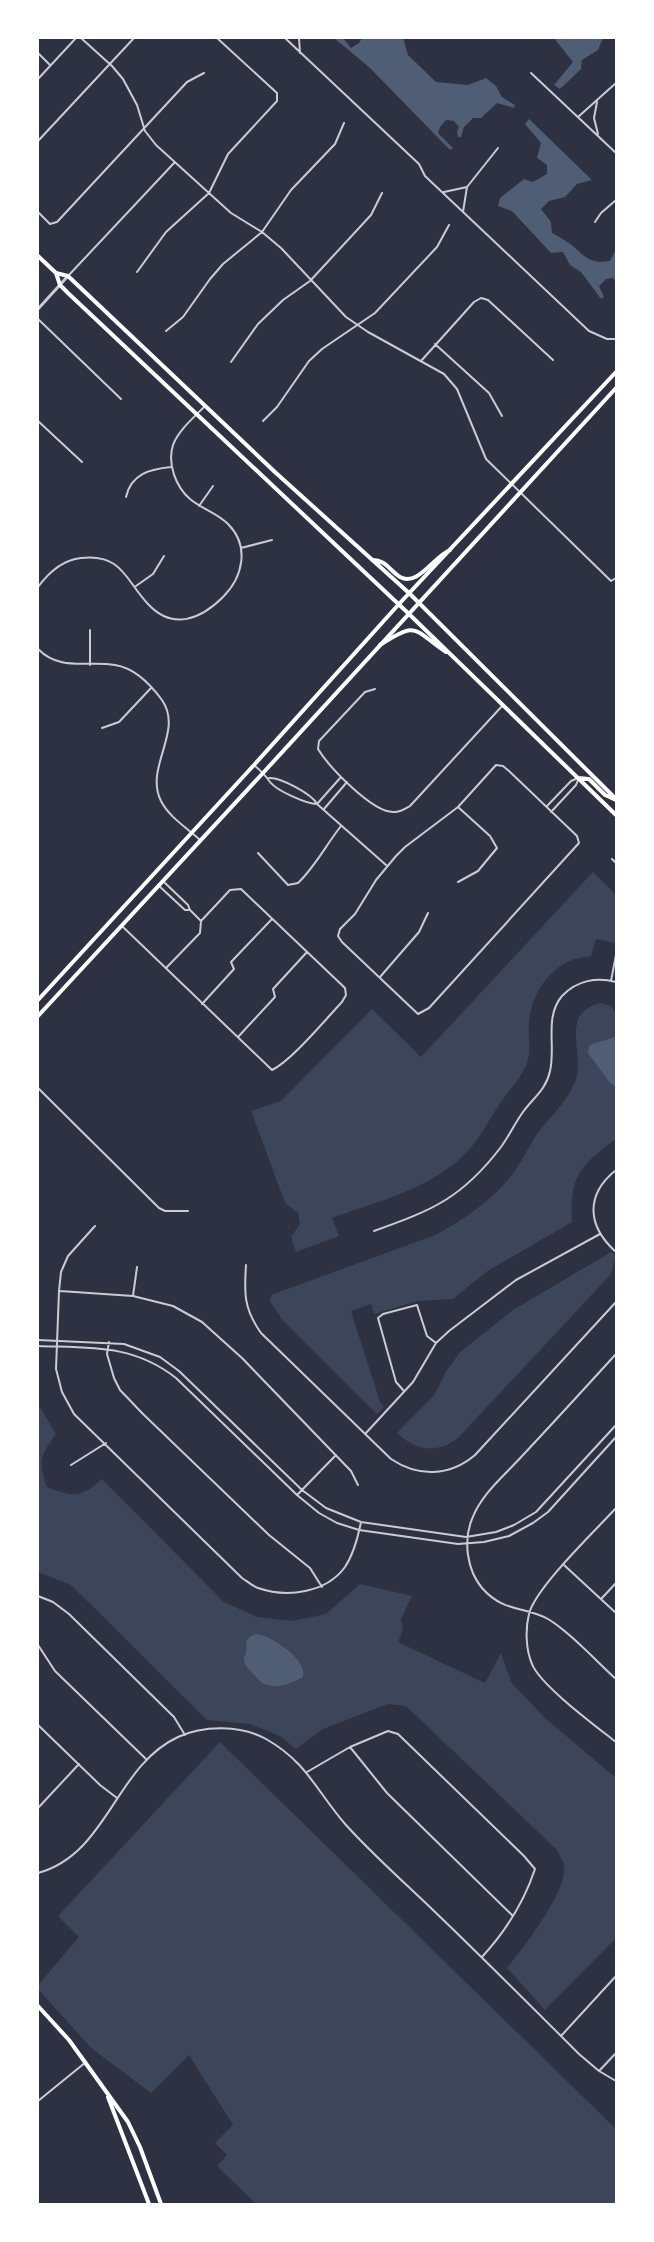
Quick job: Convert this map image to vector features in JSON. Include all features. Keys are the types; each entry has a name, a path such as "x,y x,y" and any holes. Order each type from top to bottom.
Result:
{"main road":[{"path":"38,256 56,273 60,285 410,614 616,816"},
{"path":"56,273 68,276 419,603 616,800"},
{"path":"38,1000 399,604 616,372"},
{"path":"38,1016 616,388"},
{"path":"372,560 381,561 400,577 408,579 418,576 440,554 450,550"},
{"path":"381,645 401,632 411,630 418,632 456,658"},
{"path":"578,778 589,779 605,795 616,800"},
{"path":"38,2006 69,2040 128,2122 161,2205"},
{"path":"107,2094 149,2205"}],"street":[{"path":"38,78 76,38"},
{"path":"81,38 109,63 132,94 149,138 231,213 262,232 281,248 310,281 358,325 444,374 457,389 486,459 611,581 616,578"},
{"path":"38,141 134,38"},
{"path":"137,272 166,232 209,193 228,154 277,100 277,93 218,38"},
{"path":"285,38 418,164 425,176 589,331 607,339 616,339"},
{"path":"299,38 300,52"},
{"path":"38,53 50,65"},
{"path":"38,212 50,224 57,222 187,82 204,74"},
{"path":"531,74 616,153"},
{"path":"578,117 616,83"},
{"path":"598,100 594,118 599,137"},
{"path":"166,331 183,317 210,279 224,264 262,232 291,190 335,144 344,123"},
{"path":"463,212 467,187 498,148"},
{"path":"38,309 175,162"},
{"path":"442,192 467,187"},
{"path":"231,362 258,324 310,281 371,215 382,193"},
{"path":"595,222 601,213 616,200"},
{"path":"263,421 277,407 309,361 322,349 375,313 437,247 449,225"},
{"path":"420,361 474,302 481,298 488,300 553,360"},
{"path":"38,319 121,399"},
{"path":"435,344 489,393 502,416"},
{"path":"38,587 50,572 61,564 85,557 106,560 118,567 147,604 175,620 196,617 208,612 236,583 241,568 241,548 229,525 214,513 189,499 174,477 172,467 173,445 205,406"},
{"path":"38,421 82,462"},
{"path":"126,497 128,487 144,472 154,468 172,467"},
{"path":"199,506 213,486"},
{"path":"241,548 272,540"},
{"path":"135,587 153,574 164,556"},
{"path":"90,630 90,665"},
{"path":"38,649 61,663 117,665 127,668 152,688 163,702 170,717 169,733 159,763 157,789 162,802 170,812 200,840"},
{"path":"102,728 119,722 152,688"},
{"path":"375,689 365,692 319,741 318,749 341,776 376,808 393,813 403,811 417,800 503,705"},
{"path":"254,765 269,778 270,783 311,804 317,804 341,776"},
{"path":"496,765 503,766 577,836 579,843 429,1008 418,1014 338,936 340,929 355,914 387,866 405,847 458,807 496,765"},
{"path":"269,778 277,777 313,797 317,804 387,866"},
{"path":"547,807 571,781 578,778"},
{"path":"551,812 576,785 578,778"},
{"path":"324,809 347,782"},
{"path":"331,788 338,793"},
{"path":"561,792 566,796"},
{"path":"458,807 490,836 497,848 478,871 458,882"},
{"path":"258,853 288,885 298,884 341,825"},
{"path":"612,858 616,863"},
{"path":"163,880 201,921"},
{"path":"158,885 184,910 190,910"},
{"path":"121,925 272,1070 279,1067 342,1002 346,995 345,988 242,889 236,888 230,890 201,921 200,933 166,967"},
{"path":"380,976 419,932 428,913"},
{"path":"201,1004 234,969 231,962 272,919"},
{"path":"238,1037 275,997 273,989 307,952"},
{"path":"611,981 616,955"},
{"path":"374,1231 441,1204 478,1175 546,1084 552,1058 552,1018 562,996 590,980 602,979 616,982"},
{"path":"38,1088 159,1208 165,1211 188,1211"},
{"path":"616,1170 595,1197 593,1215 600,1234 616,1252"},
{"path":"95,1226 68,1256 62,1272 59,1291 56,1370 62,1392 74,1414 242,1578 256,1588 278,1592 305,1591 322,1587 334,1579 345,1566 361,1522"},
{"path":"365,1433 405,1392 436,1343 449,1331 510,1284 600,1234"},
{"path":"246,1265 244,1294 247,1309 261,1333 391,1459 404,1467 420,1472 440,1472 468,1461 616,1302"},
{"path":"133,1296 137,1267"},
{"path":"59,1291 133,1296 173,1306 202,1322 220,1336 336,1455 351,1471 358,1485"},
{"path":"405,1392 396,1382 378,1318 417,1305 427,1336 436,1343"},
{"path":"38,1340 109,1342 145,1350 160,1357 185,1377 302,1490 326,1508 361,1522 466,1537 496,1532 536,1512 616,1425"},
{"path":"109,1342 107,1354 120,1390 269,1535 310,1568 322,1587"},
{"path":"38,1346 108,1349 146,1358 162,1367 297,1495 319,1513 337,1523 359,1530 458,1544 484,1542 509,1536 548,1512 616,1437"},
{"path":"616,1354 490,1490 472,1518 466,1537 469,1560 483,1588 496,1600 512,1609 546,1618 616,1679"},
{"path":"71,1465 106,1443"},
{"path":"297,1495 336,1455"},
{"path":"616,1508 536,1599 529,1613 526,1640 532,1666 551,1687 616,1742"},
{"path":"564,1565 616,1613"},
{"path":"602,1599 616,1583"},
{"path":"38,1596 53,1602 69,1614 174,1717 184,1735"},
{"path":"38,1645 55,1671 146,1759"},
{"path":"38,1725 118,1798"},
{"path":"38,1873 55,1866 79,1850 103,1821 130,1779 146,1759 162,1746 184,1735 215,1729 237,1729 264,1737 295,1759 345,1824 561,2036 599,2071 616,2081"},
{"path":"307,1772 350,1747 388,1731 398,1734 535,1869 504,1932 482,1957"},
{"path":"350,1747 387,1793 513,1915"},
{"path":"38,1808 79,1764"},
{"path":"561,2036 616,1976"},
{"path":"599,2071 616,2053"},
{"path":"38,2101 86,2062"}],"shaded area":[{"path":"334,38 343,38 351,48 362,38 403,38 408,55 436,82 468,85 486,78 496,86 502,97 515,105 514,108 497,103 481,118 473,118 464,127 461,137 458,137 459,127 454,121 446,120 438,133 453,148 450,150 369,67"},
{"path":"554,38 603,38 598,50 582,60 581,69 560,89 554,85 573,62"},
{"path":"529,119 592,180 577,184 565,197 549,201 541,209 551,222 552,233 568,242 589,259 598,262 610,261 616,249 616,282 613,278 606,279 599,286 604,297 601,299 581,272 570,265 563,252 551,253 512,211 498,206 500,198 524,179 533,182 547,174 547,165 537,158 541,143 525,124"},
{"path":"593,872 616,895 616,943 596,939 591,956 566,963 547,978 534,999 531,1011 526,1066 472,1146 453,1165 421,1185 332,1218 339,1236 296,1252 291,1237 300,1224 298,1213 285,1203 251,1111 281,1101 372,1009 421,1057"},
{"path":"600,1003 611,1006 616,1014 616,1139 594,1156 575,1182 572,1222 486,1272 453,1299 417,1301 374,1314 371,1304 351,1311 380,1402 384,1407 377,1414 283,1321 270,1301 271,1295 435,1235 458,1222 490,1198 516,1169 537,1135 572,1089 578,1071 577,1025 580,1016 587,1008"},
{"path":"616,1036 616,1087 610,1083 588,1053 589,1046"},
{"path":"611,1252 616,1256 611,1274 458,1438 442,1446 427,1448 412,1444 397,1433 435,1394 445,1373 460,1352 513,1310"},
{"path":"38,1404 56,1434 42,1459 42,1471 47,1487 64,1493 76,1494 88,1490 102,1479 224,1602 257,1617 292,1621 326,1614 360,1584 412,1596 401,1619 403,1630 398,1642 485,1683 501,1653 511,1682 545,1718 616,1778 616,1938 545,2010 507,1968 543,1919 559,1891 564,1867 557,1850 406,1706 388,1704 323,1729 296,1749 280,1736 250,1724 207,1720 71,1585 38,1572"},
{"path":"256,1634 263,1635 287,1649 300,1663 303,1677 279,1686 261,1682 244,1660 247,1639"},
{"path":"220,1742 616,2129 616,2204 256,2204 217,2166 227,2155 215,2143 233,2125 189,2055 151,2093 91,2048 38,1989 38,1985 79,1937 58,1916"}]}
